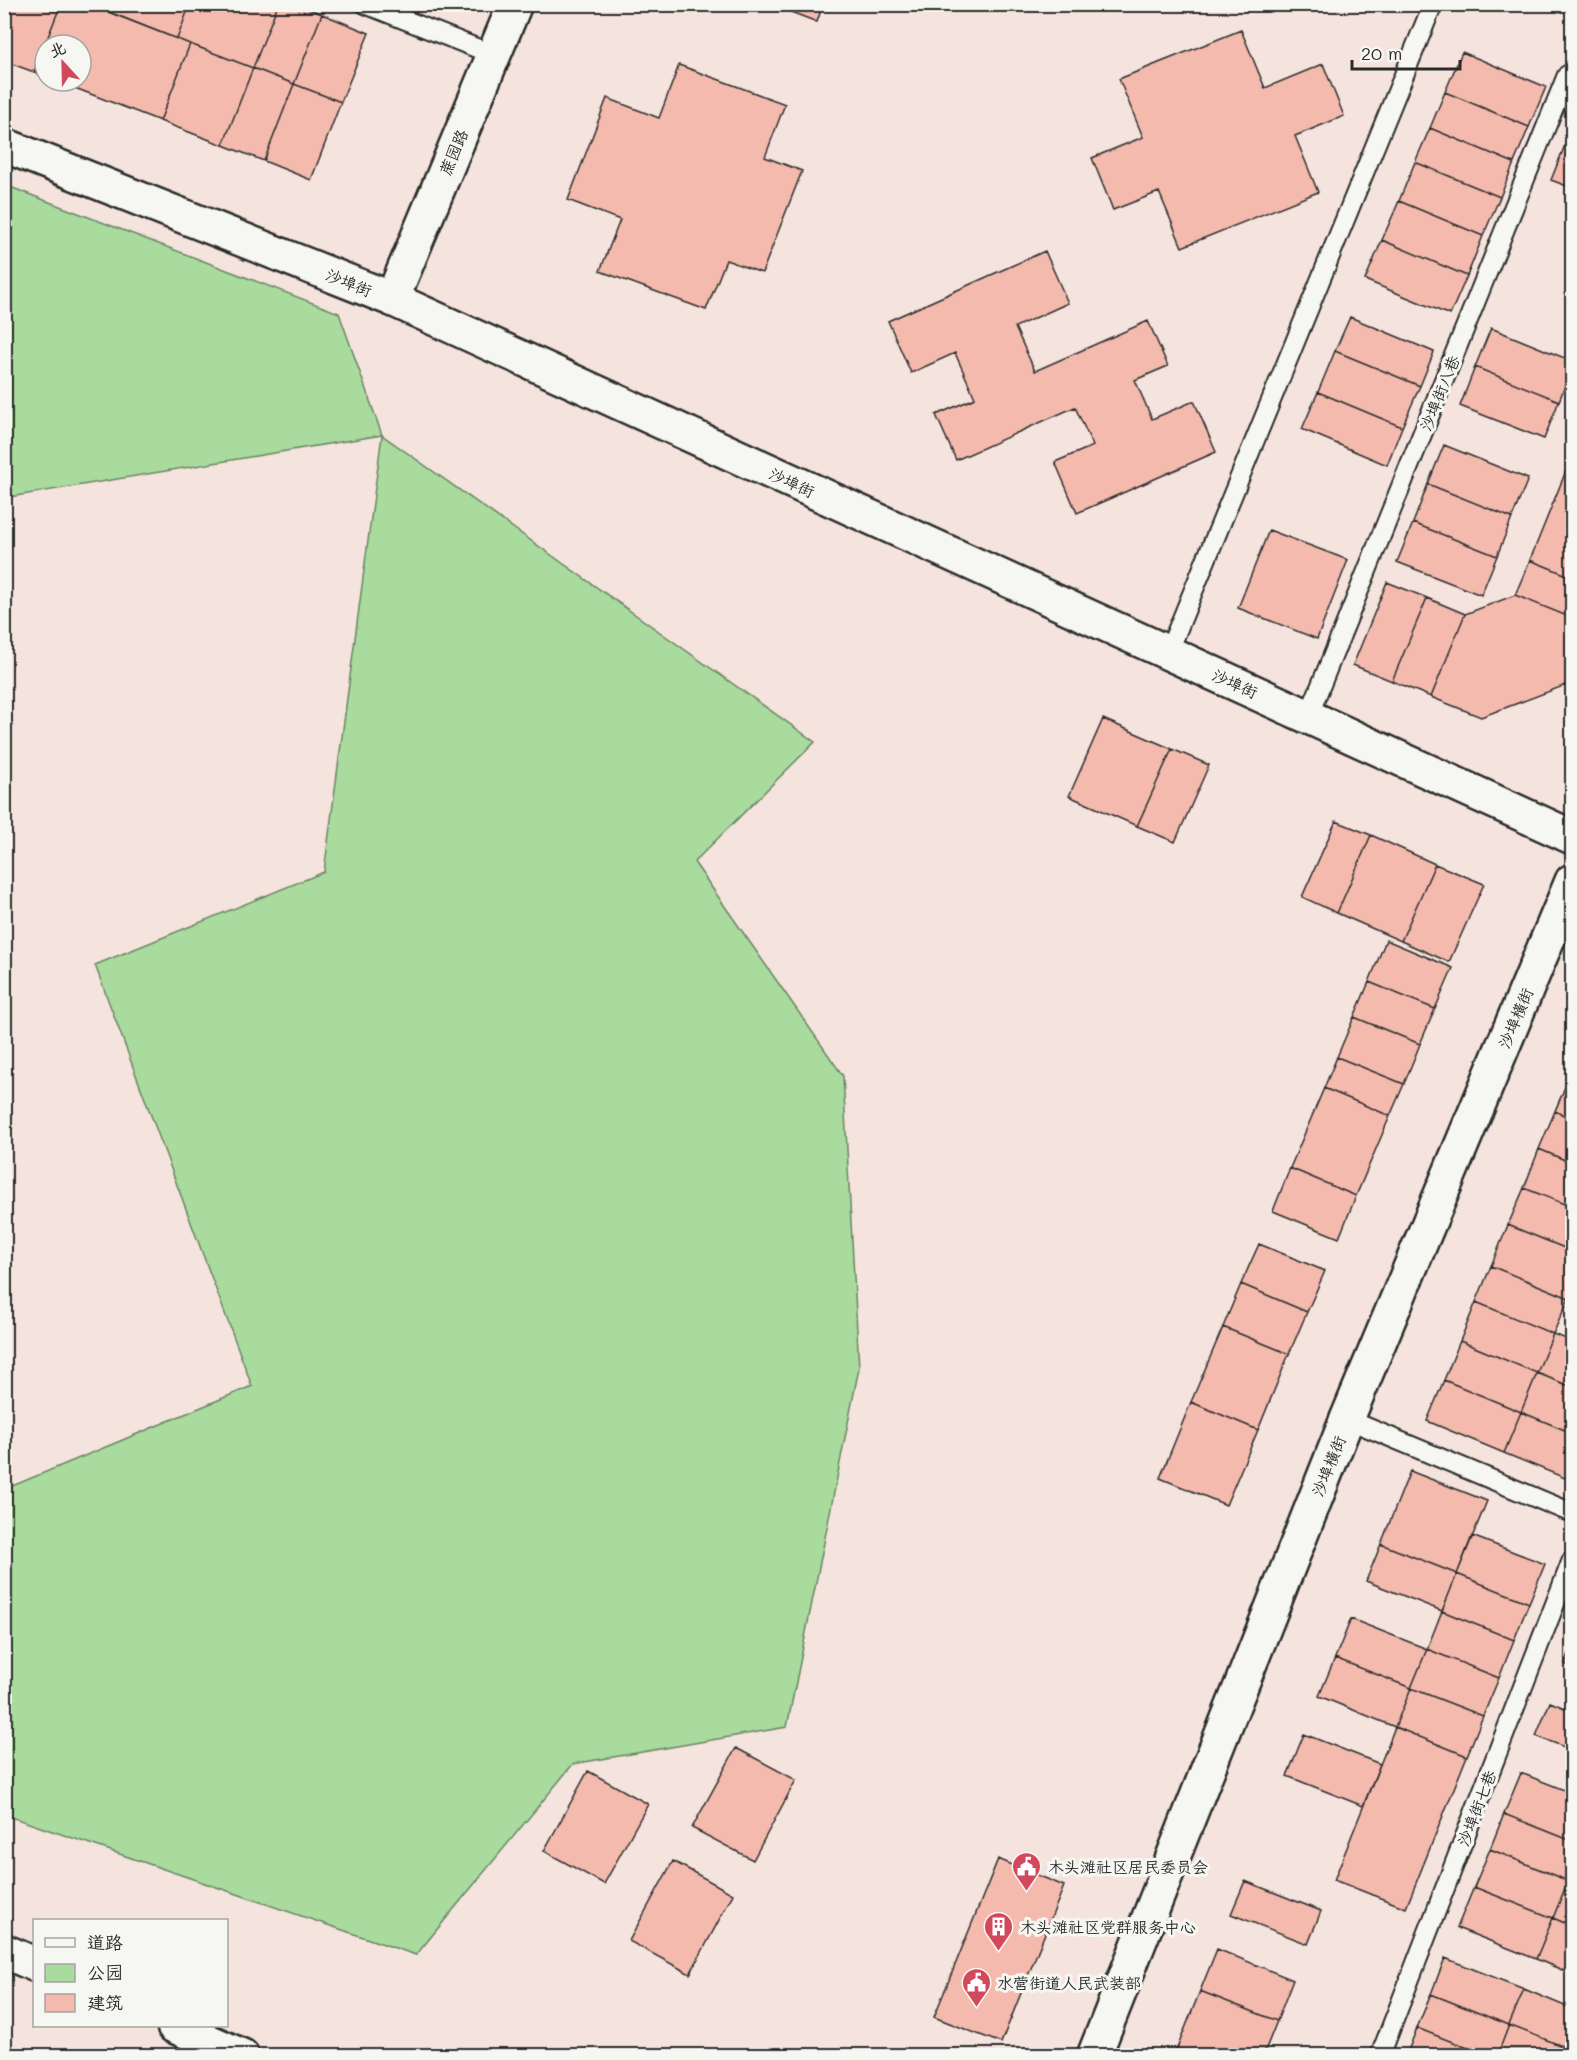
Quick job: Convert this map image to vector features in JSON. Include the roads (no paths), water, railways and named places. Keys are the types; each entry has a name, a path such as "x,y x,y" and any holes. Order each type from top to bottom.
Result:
{"street":[{"name":"蔗园路","path":"392,299 515,4"},
{"name":"沙埠街","path":"4,145 392,299 1572,837"},
{"name":"沙埠横街","path":"1094,2055 1347,1419 1572,881"},
{"path":"4,1951 33,1964"},
{"path":"179,2027 242,2055"}],"lane":[{"path":"364,4 494,55"},
{"path":"1168,653 1433,4"},
{"name":"沙埠街八巷","path":"1308,717 1567,75 1572,77"},
{"path":"1347,1419 1572,1513"},
{"name":"沙埠街七巷","path":"1380,2055 1572,1560"}],"place":[{"name":"木头滩社区居民委员会","path":"1027,1892"},
{"name":"木头滩社区党群服务中心","path":"999,1952"},
{"name":"水营街道人民武装部","path":"976,2008"}]}
